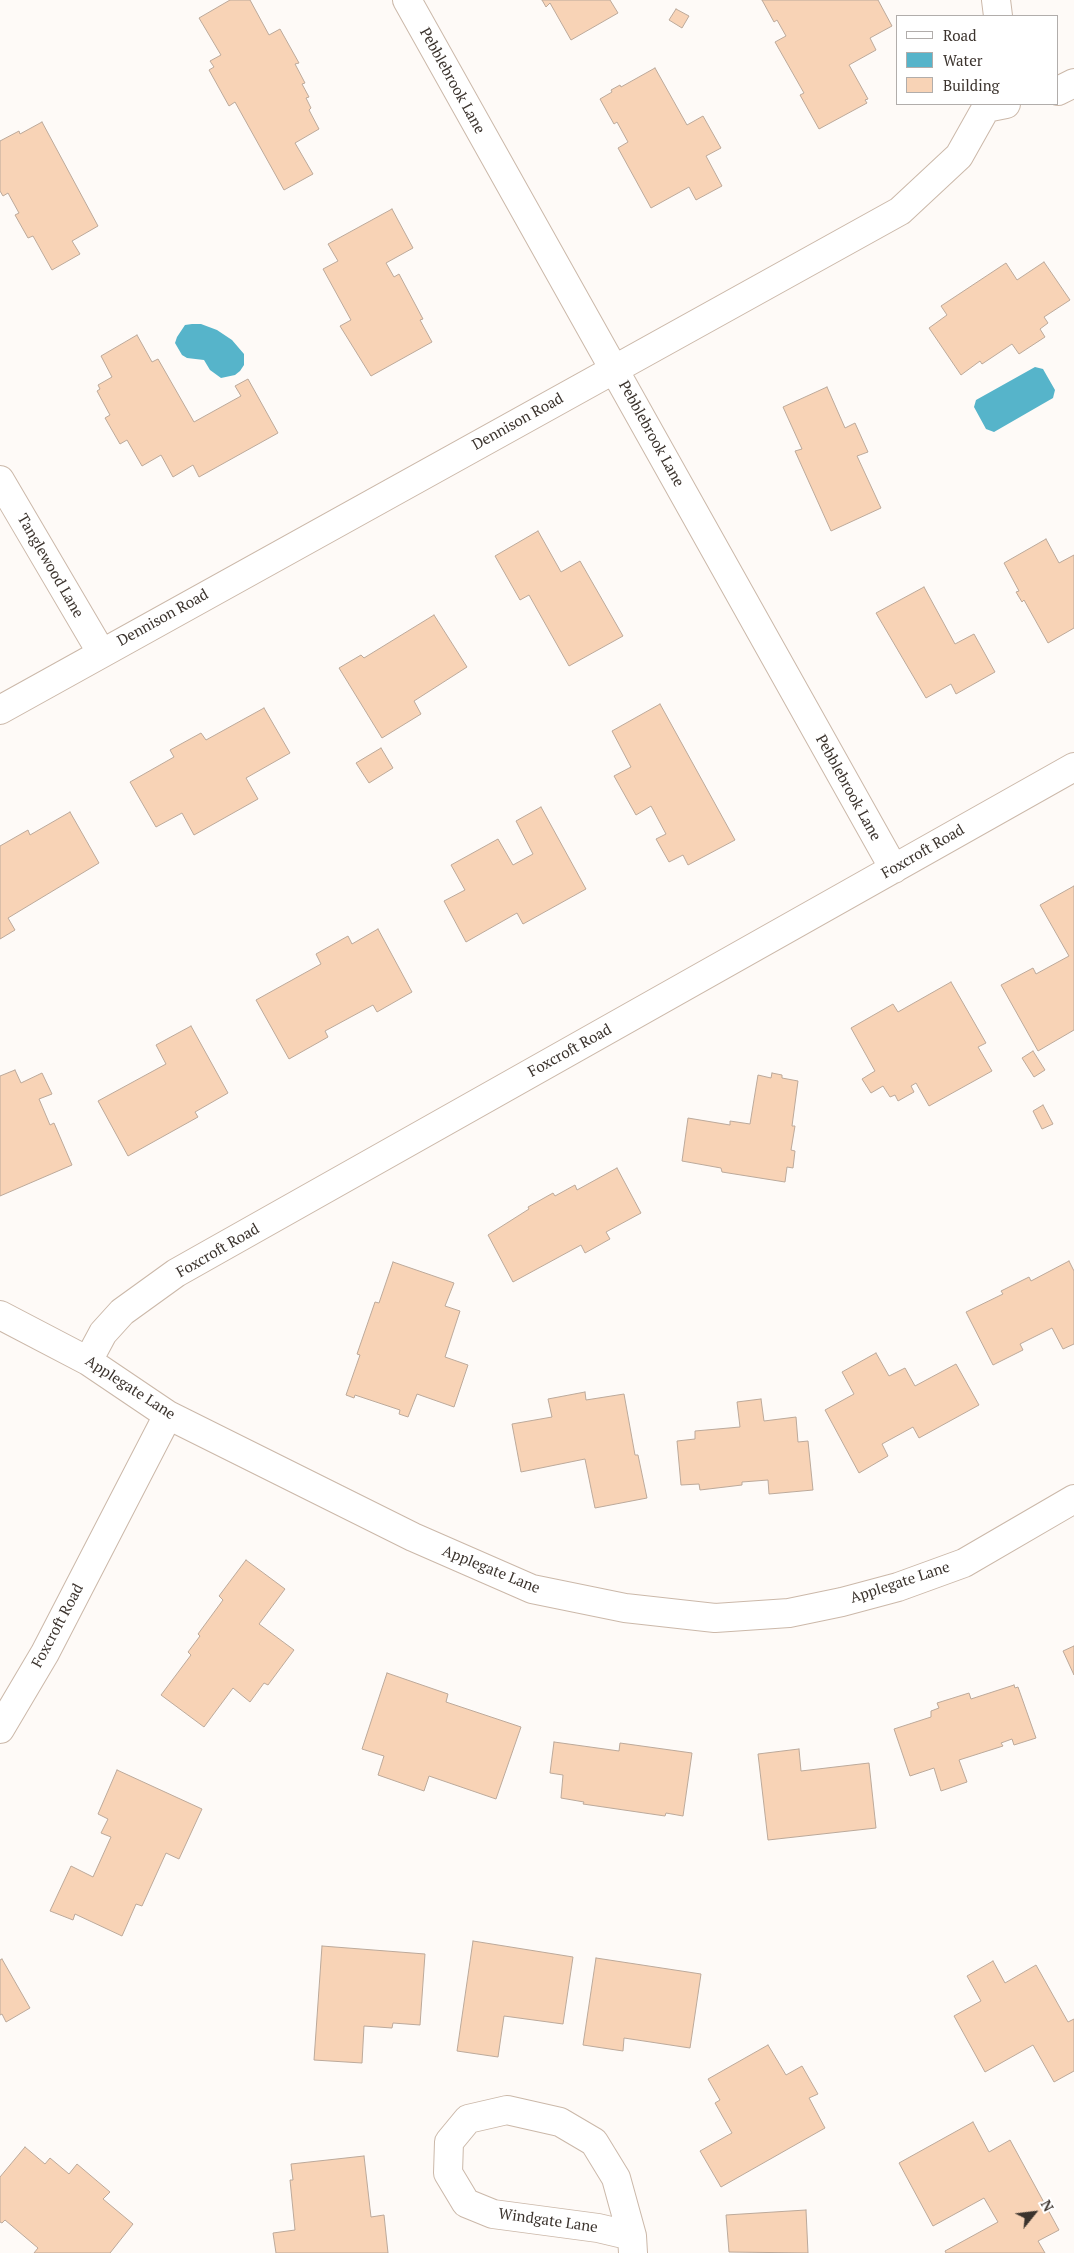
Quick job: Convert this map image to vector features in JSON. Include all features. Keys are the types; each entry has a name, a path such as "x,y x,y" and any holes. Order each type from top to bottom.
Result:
{"street":[{"name":"Pebblebrook Lane","path":"407,0 894,868"},
{"path":"996,0 998,15"},
{"path":"1059,90 1074,83"},
{"name":"Dennison Road","path":"0,710 101,652 900,211 959,156 993,105"},
{"name":"Tanglewood Lane","path":"0,480 101,652"},
{"name":"Foxcroft Road","path":"88,1361 103,1334 122,1312 176,1274 1074,766"},
{"name":"Applegate Lane","path":"0,1315 88,1361 168,1415 413,1537 532,1590 626,1608 715,1618 789,1613 898,1586 964,1563 1074,1499"},
{"name":"Foxcroft Road","path":"0,1729 45,1653 168,1415"},
{"name":"Windgate Lane","path":"508,2110 560,2122 594,2142 616,2178 632,2245 598,2228 493,2214 466,2203 448,2173 449,2142 468,2119 508,2110"}],"water":[{"path":"201,324 217,330 232,340 244,354 244,365 240,371 235,375 221,378 210,370 204,360 187,358 182,355 175,343 185,325"},
{"path":"1035,367 1043,369 1055,390 1053,398 994,432 986,429 974,407 976,400"}],"building":[{"path":"230,0 250,0 269,35 280,29 299,63 295,64 305,83 302,84 309,97 306,98 311,108 309,110 319,129 295,143 313,174 284,190 235,102 229,106 209,70 214,67 210,61 221,55 199,18"},
{"path":"542,0 610,0 618,13 571,40 550,3 546,7"},
{"path":"762,0 878,0 892,26 870,38 876,50 849,65 868,99 865,100 867,103 819,129 800,95 804,93 775,42 786,36 777,20 774,22"},
{"path":"676,9 689,16 682,28 669,20"},
{"path":"655,68 687,125 703,116 721,148 706,156 722,186 696,200 689,187 651,208 618,148 628,142 617,122 614,124 600,99 612,92 611,90 620,85 621,87"},
{"path":"42,122 98,226 72,241 80,254 52,270 33,236 28,238 15,215 19,213 8,193 3,196 0,191 0,141 19,131 20,134"},
{"path":"392,209 413,248 386,263 394,277 399,274 423,319 420,320 432,342 371,376 340,326 351,320 323,269 338,261 328,244"},
{"path":"1044,262 1070,300 1044,317 1048,323 1040,329 1045,337 1019,354 1012,344 982,364 980,361 961,375 929,328 947,315 941,306 1006,263 1017,280"},
{"path":"137,335 152,362 158,359 194,422 241,396 235,386 248,379 278,433 199,477 193,465 173,477 161,455 142,466 127,440 120,444 105,418 110,415 97,391 100,389 98,385 112,377 101,356"},
{"path":"827,387 845,428 855,423 868,452 857,456 881,508 831,531 795,451 802,449 783,407"},
{"path":"538,531 561,572 580,561 623,636 569,666 529,595 520,600 495,556"},
{"path":"1046,539 1059,563 1074,555 1074,628 1048,643 1024,600 1022,602 1016,592 1019,591 1004,563"},
{"path":"924,587 955,644 974,634 995,672 956,694 951,684 926,698 876,613"},
{"path":"434,615 467,667 414,701 421,714 382,738 339,668 361,655 364,658"},
{"path":"660,704 735,840 688,865 683,855 669,862 656,839 666,834 651,806 636,815 614,776 631,767 612,731"},
{"path":"264,708 290,753 246,778 258,799 194,835 182,813 156,827 130,782 174,757 170,750 201,733 206,740"},
{"path":"381,748 393,768 369,783 356,763"},
{"path":"541,807 586,889 523,924 517,913 466,942 444,901 465,890 451,865 498,839 513,865 533,854 516,821"},
{"path":"70,812 99,863 8,918 15,930 0,939 0,846 28,830 30,835"},
{"path":"1074,886 1074,1030 1038,1051 1001,985 1033,968 1036,974 1069,956 1040,905"},
{"path":"378,929 412,992 377,1012 373,1005 325,1031 328,1037 289,1059 256,1000 321,964 316,954 348,936 352,944"},
{"path":"951,982 986,1043 978,1047 992,1071 929,1106 916,1083 911,1086 914,1092 898,1101 895,1095 890,1097 883,1086 871,1093 862,1079 875,1071 851,1028 893,1004 898,1012"},
{"path":"191,1026 228,1093 195,1112 198,1117 128,1156 98,1101 166,1064 156,1045"},
{"path":"1033,1051 1045,1070 1034,1077 1022,1058"},
{"path":"15,1070 21,1083 42,1073 52,1094 39,1099 50,1125 54,1123 72,1165 0,1196 0,1076"},
{"path":"772,1073 782,1075 782,1078 798,1081 792,1126 795,1126 791,1150 795,1151 793,1168 787,1167 785,1182 722,1172 721,1168 682,1161 688,1118 730,1125 730,1121 750,1124 758,1075 771,1078"},
{"path":"1043,1105 1053,1124 1042,1129 1033,1111"},
{"path":"617,1168 641,1213 606,1232 610,1239 585,1253 581,1245 513,1282 488,1235 529,1209 528,1207 553,1193 555,1196 575,1185 577,1190"},
{"path":"1069,1261 1074,1271 1074,1344 1063,1349 1052,1328 1020,1344 1023,1350 993,1365 966,1312 1003,1294 1001,1291 1029,1277 1031,1281"},
{"path":"393,1262 454,1283 445,1306 460,1311 445,1357 468,1365 454,1407 417,1394 408,1417 399,1414 400,1410 355,1395 354,1398 346,1395 360,1355 357,1354 375,1302 379,1303"},
{"path":"876,1353 889,1376 905,1368 915,1386 956,1364 979,1405 919,1438 913,1427 882,1444 888,1456 859,1473 825,1410 854,1394 842,1372"},
{"path":"585,1392 586,1400 624,1394 635,1455 638,1455 647,1498 595,1508 585,1459 521,1472 512,1424 552,1417 548,1399"},
{"path":"761,1399 764,1421 796,1417 798,1442 808,1441 813,1490 769,1494 768,1480 742,1482 742,1485 700,1490 699,1484 681,1485 677,1441 695,1439 695,1431 740,1427 737,1402"},
{"path":"246,1560 285,1589 259,1624 294,1650 268,1685 264,1683 250,1702 233,1688 204,1727 161,1695 191,1655 188,1652 200,1636 198,1634 223,1600 219,1596"},
{"path":"1074,1646 1074,1675 1063,1651"},
{"path":"387,1673 448,1694 446,1702 521,1727 496,1799 429,1776 424,1791 378,1775 384,1756 362,1749"},
{"path":"1014,1685 1015,1688 1018,1687 1036,1738 1014,1745 1012,1739 1001,1743 1003,1746 959,1760 967,1782 941,1791 934,1768 910,1776 894,1729 931,1717 931,1711 939,1708 937,1703 969,1693 971,1699"},
{"path":"554,1742 619,1751 620,1743 692,1753 683,1816 666,1813 665,1816 583,1804 584,1802 561,1798 563,1775 550,1773"},
{"path":"799,1749 801,1771 869,1763 876,1828 768,1840 758,1754"},
{"path":"117,1770 202,1809 179,1859 166,1853 142,1906 136,1904 122,1936 75,1914 73,1920 50,1911 71,1866 93,1877 111,1837 101,1833 108,1819 98,1814"},
{"path":"473,1941 573,1957 563,2024 504,2016 498,2057 457,2051"},
{"path":"322,1946 425,1954 420,2025 393,2023 392,2028 364,2026 362,2063 314,2060"},
{"path":"596,1958 701,1974 690,2048 624,2038 623,2051 583,2045"},
{"path":"2,1959 30,2008 6,2022 2,2014 0,2015 0,1960"},
{"path":"993,1961 1005,1983 1036,1965 1068,2022 1074,2019 1074,2071 1054,2082 1033,2045 985,2072 954,2016 981,2001 967,1976"},
{"path":"768,2045 786,2075 802,2066 818,2094 809,2098 825,2128 721,2187 700,2151 732,2133 715,2103 720,2100 708,2079"},
{"path":"973,2122 989,2152 1010,2140 1059,2230 1038,2241 1045,2253 946,2253 945,2251 998,2222 984,2198 933,2226 899,2163"},
{"path":"25,2147 45,2164 50,2158 69,2174 77,2164 110,2192 103,2199 133,2224 110,2253 34,2253 38,2248 5,2220 2,2223 0,2222 0,2177"},
{"path":"364,2156 371,2217 384,2215 388,2253 276,2253 273,2233 295,2230 290,2180 293,2180 291,2164"},
{"path":"806,2210 808,2253 729,2252 726,2215"}]}
